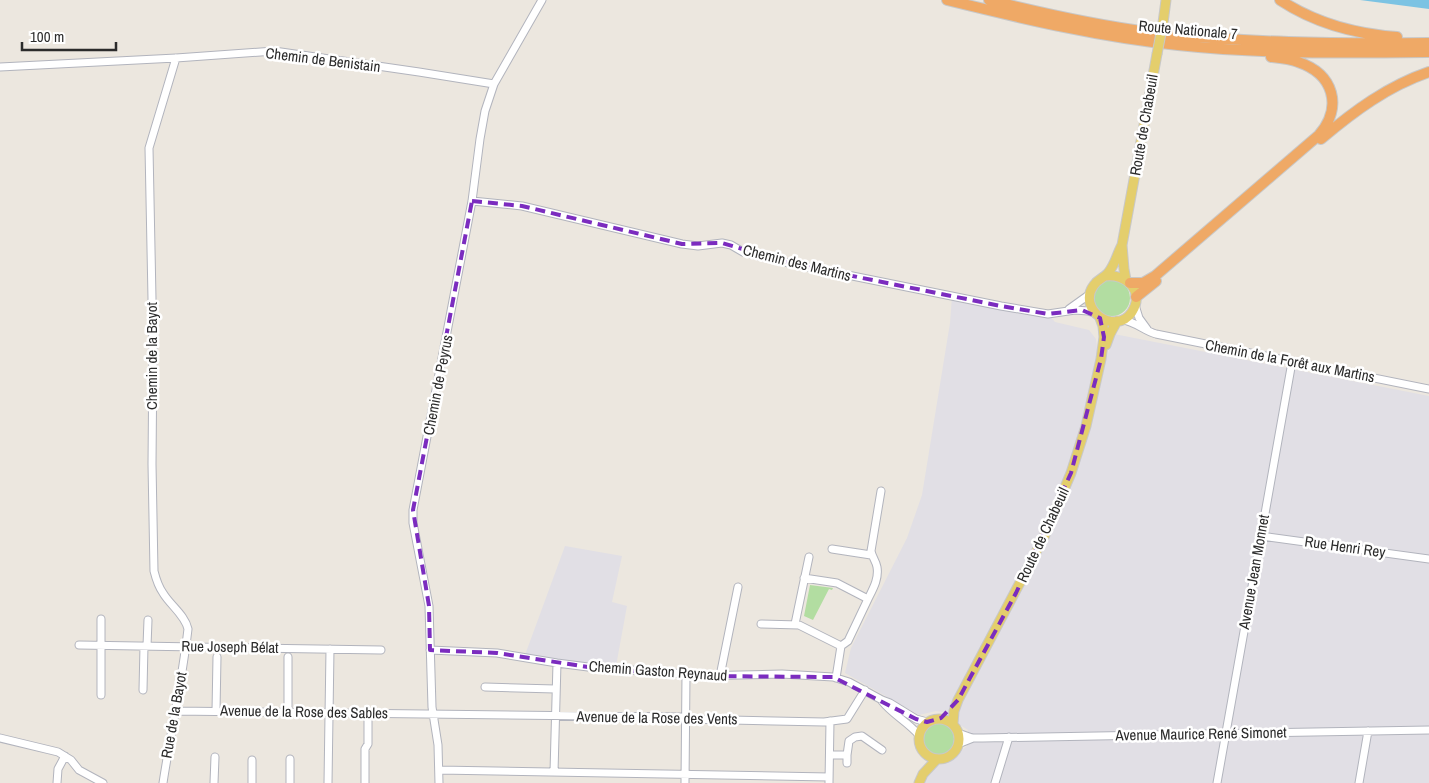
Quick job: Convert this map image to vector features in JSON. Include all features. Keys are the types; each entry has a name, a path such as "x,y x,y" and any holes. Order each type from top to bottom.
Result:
{"highway":[{"name":"Route Nationale 7","path":"947,0 1051,25 1179,46 1332,53 1429,52"},
{"name":"Route Nationale 7","path":"989,0 1076,20 1146,32 1184,36 1290,42 1424,43"},
{"path":"1280,0 1300,13 1325,23 1366,33 1403,37 1424,43"},
{"path":"1128,282 1143,283 1155,276 1318,135 1329,120 1332,96 1329,87 1320,75 1308,66 1298,62 1267,57 1257,51"},
{"path":"1135,301 1340,123 1358,109 1392,88 1429,72"}],"main road":[{"name":"Route de Chabeuil","path":"1122,246 1166,2"},
{"path":"1122,246 1124,268 1128,282"},
{"path":"1101,359 1104,332 1097,315 1091,307 1090,294 1095,283 1112,268 1122,246"},
{"path":"1101,359 1110,334 1120,320 1132,312 1135,301 1134,290 1128,282 1120,276 1105,276"},
{"path":"1097,315 1105,321 1120,320"},
{"name":"Route de Chabeuil","path":"953,724 954,711 958,700 1016,593 1055,514 1080,445 1101,359"},
{"name":"Route de Chabeuil","path":"941,718 958,700"},
{"path":"941,718 953,724 958,733 958,744 957,748 950,755 937,759 923,752 920,747 919,735 923,725 941,718"},
{"path":"923,752 923,774"},
{"path":"919,783 923,774 937,759"}],"street":[{"name":"Chemin de Peyrus","path":"440,783 430,650 429,606 413,523 413,510 472,202 485,111 494,84 542,0"},
{"name":"Chemin de Benistain","path":"0,67 274,51 494,84"},
{"name":"Chemin de la Bayot","path":"176,58 149,148 153,349 152,473 154,570 162,593 187,624 186,646"},
{"name":"Chemin des Martins","path":"472,202 522,206 682,244 698,246 722,243 731,245 743,252 793,264 1001,306 1048,314 1082,310 1097,315"},
{"path":"1065,312 1090,294"},
{"path":"1135,301 1139,318 1150,333"},
{"name":"Chemin de la Forêt aux Martins","path":"1120,320 1128,320 1150,333 1429,389"},
{"name":"Avenue Jean Monnet","path":"1217,783 1292,362"},
{"path":"836,678 841,646 848,641 877,579 877,566 872,554 881,491"},
{"name":"Rue Henri Rey","path":"1260,536 1429,559"},
{"path":"832,549 872,554"},
{"path":"795,624 808,557"},
{"path":"804,578 837,583 868,599"},
{"path":"720,676 738,587"},
{"path":"100,695 101,619"},
{"path":"143,690 148,620"},
{"path":"761,624 799,625 841,646"},
{"name":"Rue Joseph Bélat","path":"79,645 381,650"},
{"name":"Rue de la Bayot","path":"163,783 186,646"},
{"path":"328,783 330,649"},
{"name":"Chemin Gaston Reynaud","path":"430,650 498,653 588,667 686,675 782,674 836,678 866,690 916,719 927,722"},
{"path":"216,711 217,656"},
{"path":"288,657 288,712"},
{"path":"554,772 557,663"},
{"path":"685,783 686,675"},
{"path":"485,687 555,689"},
{"name":"Avenue de la Rose des Vents","path":"434,714 830,721 843,720 849,717 866,690"},
{"name":"Chemin Gaston Reynaud","path":"882,700 887,707 908,723 919,735"},
{"name":"Avenue de la Rose des Sables","path":"174,710 434,714"},
{"path":"365,783 368,713"},
{"path":"439,770 685,774 829,780 830,721"},
{"name":"Avenue Maurice René Simonet","path":"958,733 973,738 1429,730"},
{"path":"1359,783 1368,731"},
{"path":"830,755 847,759 849,741 859,736 862,736 882,750"},
{"path":"995,783 1009,737"},
{"path":"0,738 50,749 65,756 79,770 103,783"},
{"name":"Avenue Maurice René Simonet","path":"958,744 973,738"},
{"path":"57,783 58,769 65,756"},
{"path":"214,783 215,757"},
{"path":"290,759 290,783"},
{"path":"252,760 252,783"}],"highlighted area":[{"path":"472,201 522,206 682,244 722,243 793,264 1001,306 1048,314 1082,310 1100,318 1104,337 1101,359 1071,473 1016,593 958,700 941,718 927,722 916,719 833,677 694,676 588,667 497,653 430,650 429,606 413,510"}],"shaded area":[{"path":"952,296 1048,314 1055,322 1089,330 1096,339 1099,365 1104,366 1114,334 1429,396 1429,783 922,783 935,765 946,762 967,746 968,730 960,725 957,717 936,711 919,715 845,673 851,648 907,538 922,495 950,323"},
{"path":"565,546 622,556 612,602 627,606 616,666 589,666 525,655"}],"green space":[{"path":"1112,280 1119,281 1125,285 1129,291 1129,305 1125,311 1119,315 1112,316 1105,315 1099,311 1095,305 1094,298 1095,291 1099,285 1105,281"},
{"path":"810,585 833,588 832,590 829,589 813,620 804,616"},
{"path":"938,723 950,727 954,739 950,751 938,755 926,751 922,739 926,727"}],"water":[{"path":"1360,0 1429,0 1429,9"}]}
